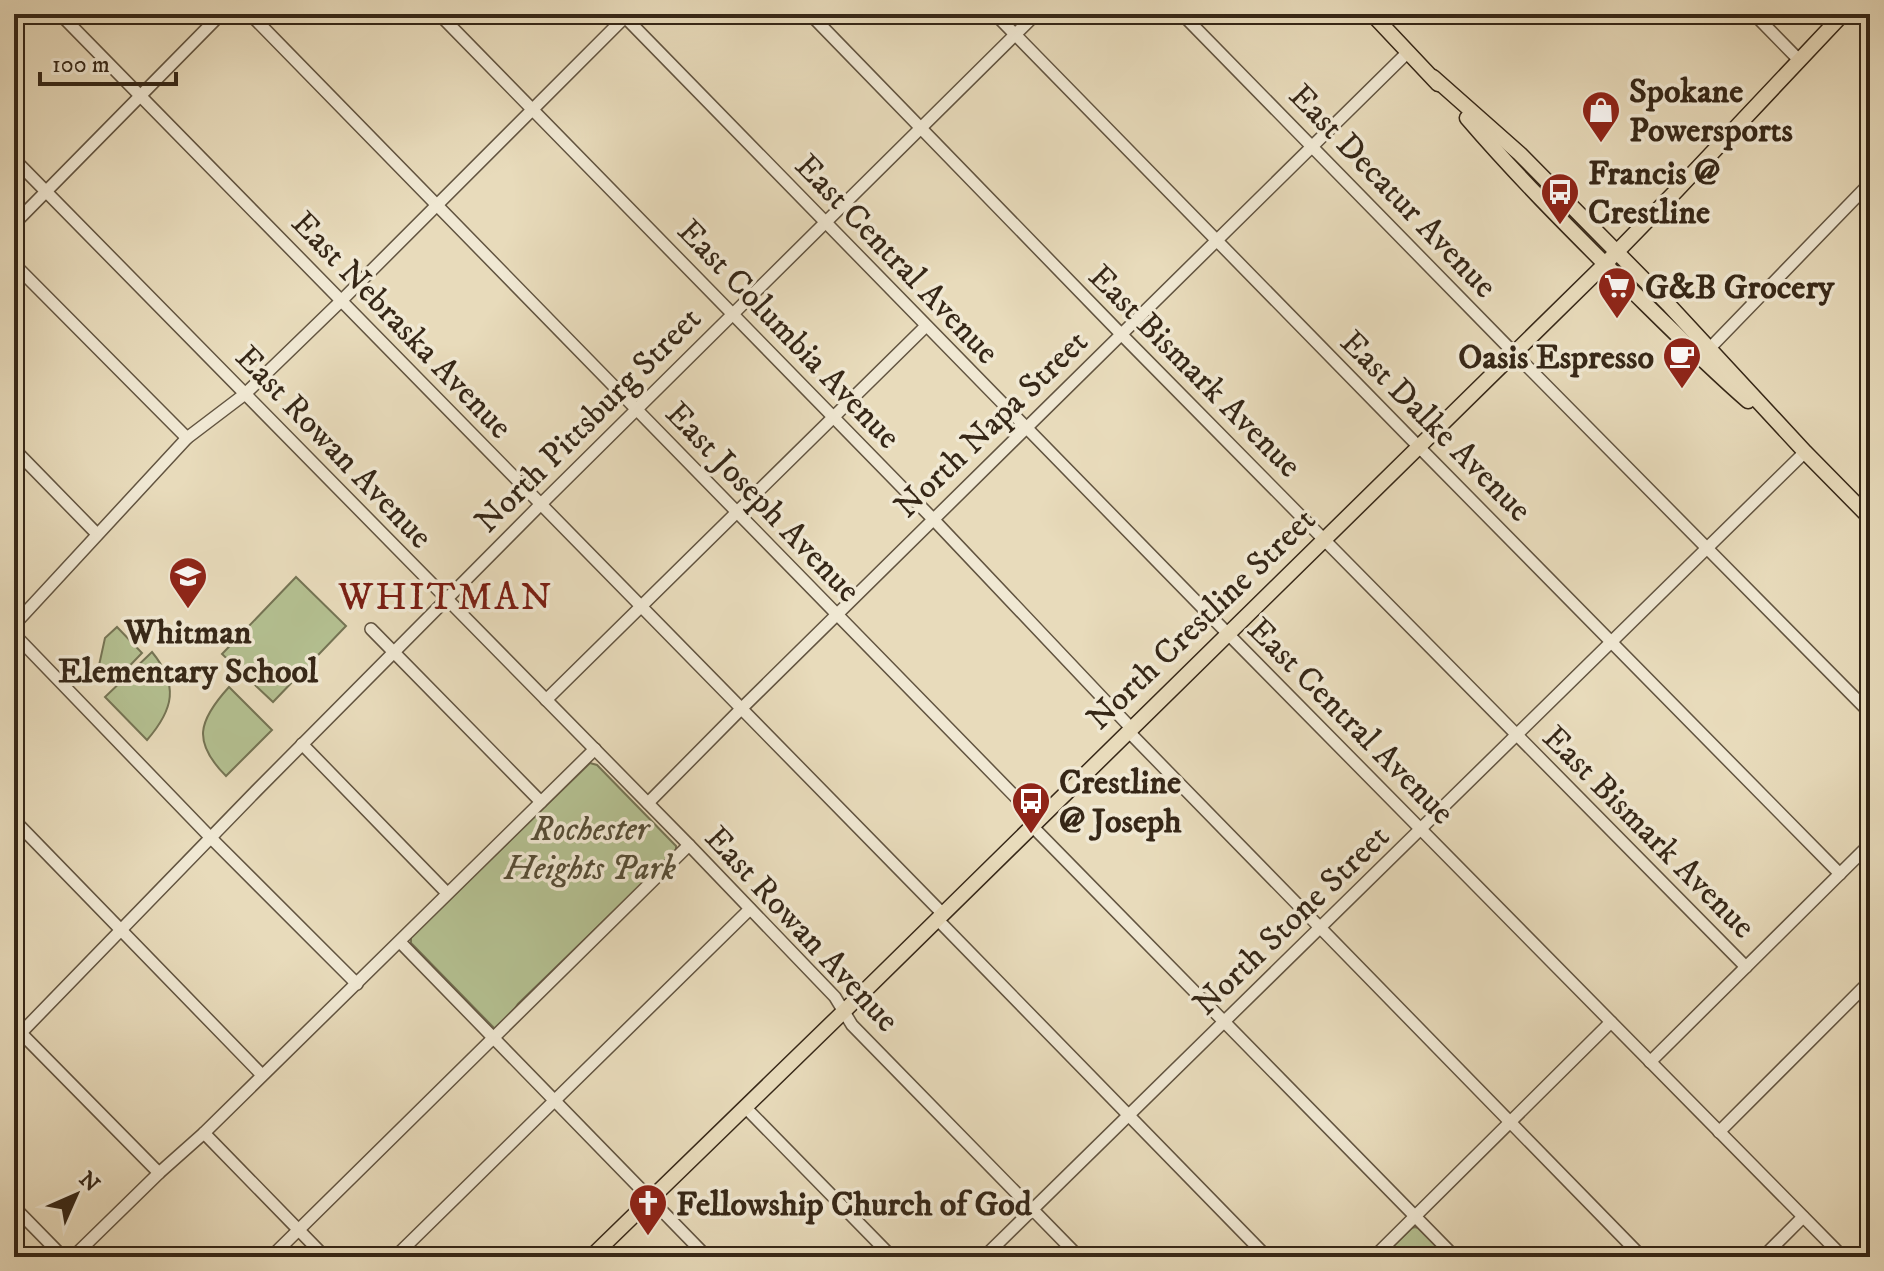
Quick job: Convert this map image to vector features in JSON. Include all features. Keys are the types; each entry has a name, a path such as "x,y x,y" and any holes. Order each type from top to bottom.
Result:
{"main road":[{"name":"North Crestline Street","path":"591,1257 1605,264 1843,14"},
{"path":"1377,16 1433,77 1520,154 1710,348 1870,518"},
{"path":"1433,77 1508,166 1605,264 1700,359 1805,452"}],"street":[{"name":"East Nebraska Avenue","path":"60,14 741,709 1267,1257"},
{"path":"14,224 221,14"},
{"name":"East Joseph Avenue","path":"250,14 836,614 1455,1257"},
{"name":"East Columbia Avenue","path":"439,14 933,519 1320,928 1642,1257"},
{"name":"East Bismark Avenue","path":"810,14 1323,540 1746,967"},
{"name":"East Dalke Avenue","path":"995,14 1840,874"},
{"name":"North Pittsburg Street","path":"16,1033 636,409 1036,14"},
{"name":"East Decatur Avenue","path":"1182,14 1870,713"},
{"path":"1754,14 1799,60"},
{"path":"14,625 187,438 245,394 625,15"},
{"name":"East Central Avenue","path":"625,15 1228,634 1843,1257"},
{"name":"North Napa Street","path":"648,803 1408,52"},
{"name":"East Rowan Avenue","path":"14,159 689,845 835,997 852,1025 1079,1257"},
{"path":"1710,348 1870,183"},
{"path":"14,264 187,438"},
{"path":"546,700 926,326"},
{"path":"14,449 97,534"},
{"name":"North Stone Street","path":"984,1257 1805,452"},
{"path":"371,629 541,802"},
{"path":"14,634 357,984"},
{"path":"302,744 447,893"},
{"path":"73,1257 204,1133 595,749"},
{"path":"14,820 262,1075"},
{"path":"1650,1062 1870,844"},
{"path":"271,1257 689,845"},
{"path":"395,1257 750,909"},
{"path":"400,942 707,1257"},
{"path":"1719,1132 1870,981"},
{"path":"1374,1257 1611,1022"},
{"path":"16,1033 159,1173"},
{"path":"745,1107 892,1257"},
{"path":"204,1133 325,1257"},
{"path":"14,1207 63,1257"},
{"path":"1763,1257 1803,1217"},
{"path":"1862,1257 1870,1250"}],"green space":[{"path":"296,577 346,626 273,702 222,654"},
{"path":"117,627 142,653 112,684 98,670 105,638"},
{"path":"152,652 166,675 170,697 163,718 147,740 105,697"},
{"path":"229,687 272,730 226,776 208,753 203,732 211,710"},
{"name":"Rochester Heights Park","path":"590,763 597,765 676,846 676,851 495,1029 411,943 411,937"},
{"path":"1415,1227 1447,1257 1382,1257 1412,1228"}],"place":[{"name":"Spokane Powersports","path":"1601,144"},
{"name":"Francis @ Crestline","path":"1560,226"},
{"name":"G&B Grocery","path":"1617,320"},
{"name":"Oasis Espresso","path":"1682,390"},
{"name":"Whitman Elementary School","path":"188,610"},
{"name":"Crestline @ Joseph","path":"1031,835"},
{"name":"Fellowship Church of God","path":"648,1237"}],"district":[{"name":"WHITMAN","path":"446,596"}]}
